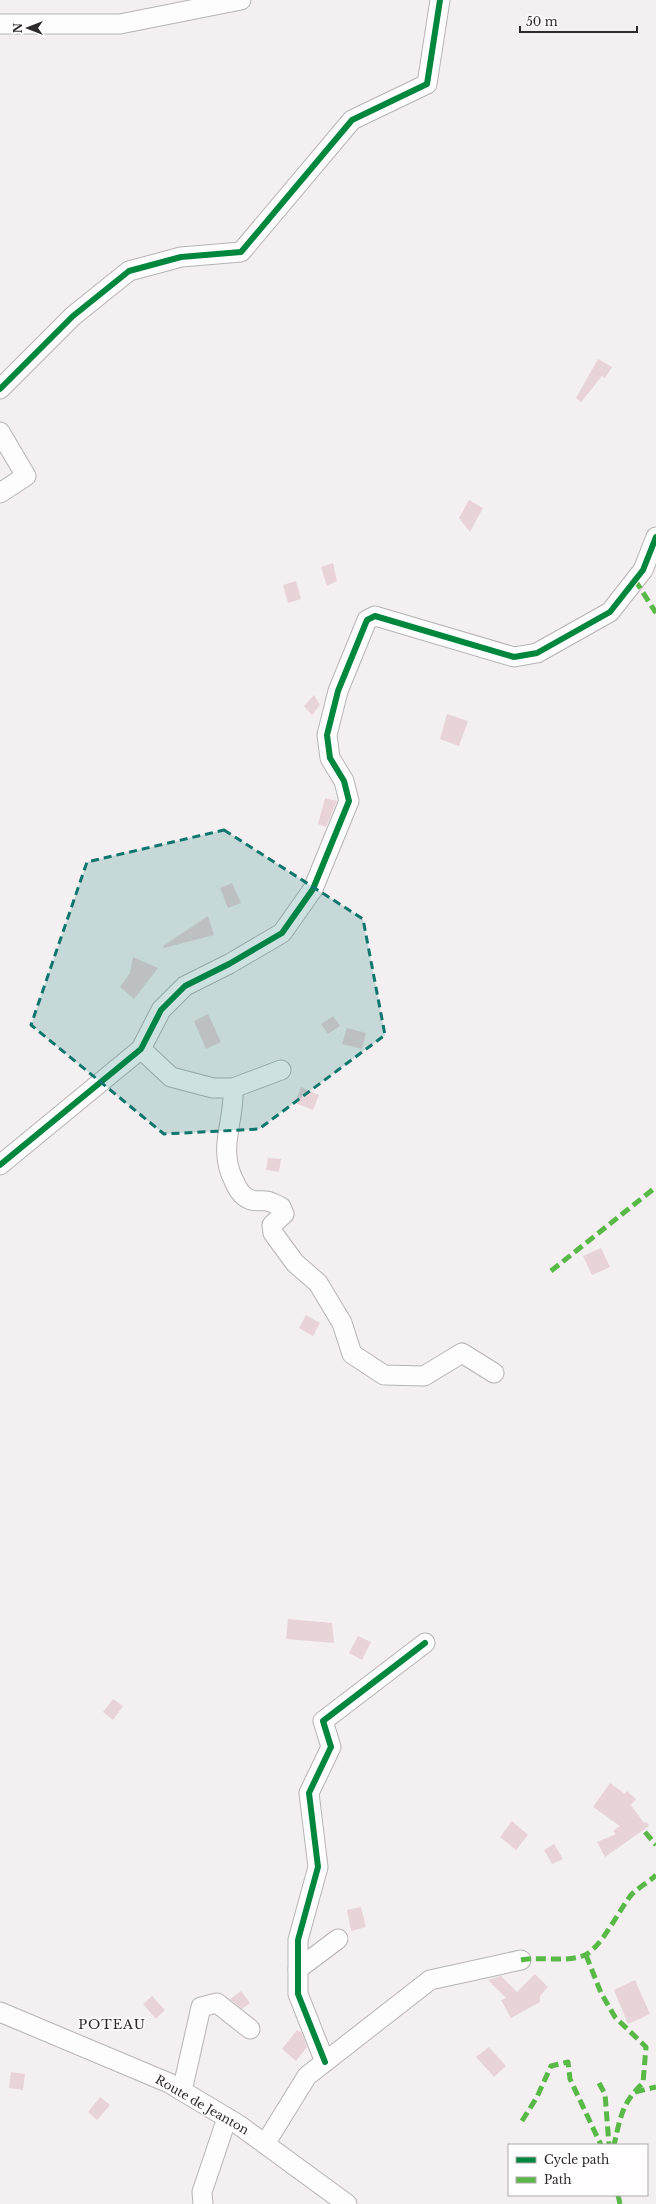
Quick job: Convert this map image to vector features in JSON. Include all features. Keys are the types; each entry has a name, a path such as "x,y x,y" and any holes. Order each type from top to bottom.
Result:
{"street":[{"path":"0,24 120,24 241,0"},
{"path":"0,389 73,316 129,272 181,257 241,252 352,120 427,84 440,0"},
{"path":"0,432 26,476 0,493"},
{"path":"0,1165 141,1049 161,1010 185,986 229,964 282,933 313,889 349,801 344,782 330,758 327,734 338,691 367,620 375,616 514,657 538,653 610,612 643,570 656,537"},
{"path":"141,1049 171,1077 213,1088 233,1088 281,1070"},
{"path":"233,1088 234,1102 227,1128 225,1153 229,1170 239,1191 249,1200 269,1201 281,1207 284,1214 272,1225 273,1233 295,1263 318,1283 342,1323 352,1354 384,1375 424,1376 462,1354 494,1373"},
{"path":"325,2062 298,1994 298,1940 318,1867 309,1793 331,1747 323,1722 424,1643"},
{"path":"298,1969 338,1939"},
{"path":"265,2144 307,2076 430,1980 521,1960"},
{"path":"182,2091 201,2007 217,2002 250,2029"},
{"name":"Route de Jeanton","path":"0,2012 162,2080 182,2091 227,2118 265,2144 347,2204"},
{"path":"203,2204 202,2192 227,2118"}],"highlighted area":[{"path":"224,830 363,919 385,1035 259,1129 164,1134 31,1025 87,862"}],"building":[{"path":"598,359 612,367 605,378 602,376 581,402 576,398"},
{"path":"469,500 483,508 470,532 459,518"},
{"path":"333,563 337,581 327,586 321,567"},
{"path":"296,581 301,599 288,603 283,585"},
{"path":"314,695 320,705 312,715 304,706"},
{"path":"447,714 468,721 459,746 440,739"},
{"path":"325,798 337,801 326,827 318,824"},
{"path":"232,883 241,903 228,908 220,888"},
{"path":"208,916 214,935 164,948 163,946"},
{"path":"133,957 158,968 134,999 120,987 130,973"},
{"path":"208,1014 221,1042 206,1049 194,1021"},
{"path":"333,1016 340,1026 328,1034 321,1024"},
{"path":"347,1028 366,1033 362,1049 342,1044"},
{"path":"301,1087 319,1095 313,1110 295,1103"},
{"path":"268,1158 281,1159 279,1172 266,1170"},
{"path":"601,1248 610,1267 592,1275 583,1256"},
{"path":"306,1315 320,1323 313,1336 299,1328"},
{"path":"288,1619 332,1623 334,1643 286,1639"},
{"path":"358,1636 371,1642 362,1660 349,1653"},
{"path":"113,1699 123,1706 113,1720 103,1712"},
{"path":"610,1783 625,1794 627,1791 636,1799 631,1805 644,1823 647,1822 649,1826 605,1857 597,1842 616,1834 613,1831 620,1826 593,1807"},
{"path":"512,1821 528,1835 516,1850 500,1837"},
{"path":"554,1844 563,1859 552,1864 544,1850"},
{"path":"361,1907 366,1927 351,1931 347,1910"},
{"path":"535,1974 548,1987 540,1996 540,2002 511,2018 501,2000 506,1998 488,1980 501,1976 517,1992"},
{"path":"635,1980 650,2014 628,2024 614,1990"},
{"path":"241,1991 250,2003 242,2009 230,1999"},
{"path":"152,1996 165,2010 156,2019 143,2004"},
{"path":"297,2030 302,2033 307,2047 296,2061 282,2049"},
{"path":"489,2047 506,2066 494,2077 476,2057"},
{"path":"11,2072 25,2074 23,2090 9,2088"},
{"path":"100,2097 110,2105 97,2120 88,2112"}],"marked path":[{"path":"635,580 656,613"},
{"path":"551,1271 656,1187"},
{"path":"645,1832 656,1845"},
{"path":"521,1960 570,1959 585,1955 598,1944 632,1894 656,1875"},
{"path":"586,1955 601,1993 615,2017 646,2047 643,2083 630,2097 626,2104 620,2119 614,2144"},
{"path":"522,2121 537,2097 551,2066 568,2062 570,2079 601,2144"},
{"path":"599,2083 605,2094 609,2144"},
{"path":"635,2092 656,2087"},
{"path":"618,2196 620,2204"}],"cycle path":[{"path":"0,389 73,316 129,271 181,257 241,252 352,120 427,84 440,0"},
{"path":"0,1165 141,1049 161,1010 185,986 229,964 282,933 313,889 349,801 344,781 330,758 327,735 338,691 367,620 375,616 514,657 537,653 610,612 643,570 656,537"},
{"path":"325,2062 298,1994 298,1940 318,1867 309,1793 331,1747 323,1721 425,1643"}],"district":[{"name":"POTEAU","path":"112,2024"}]}
